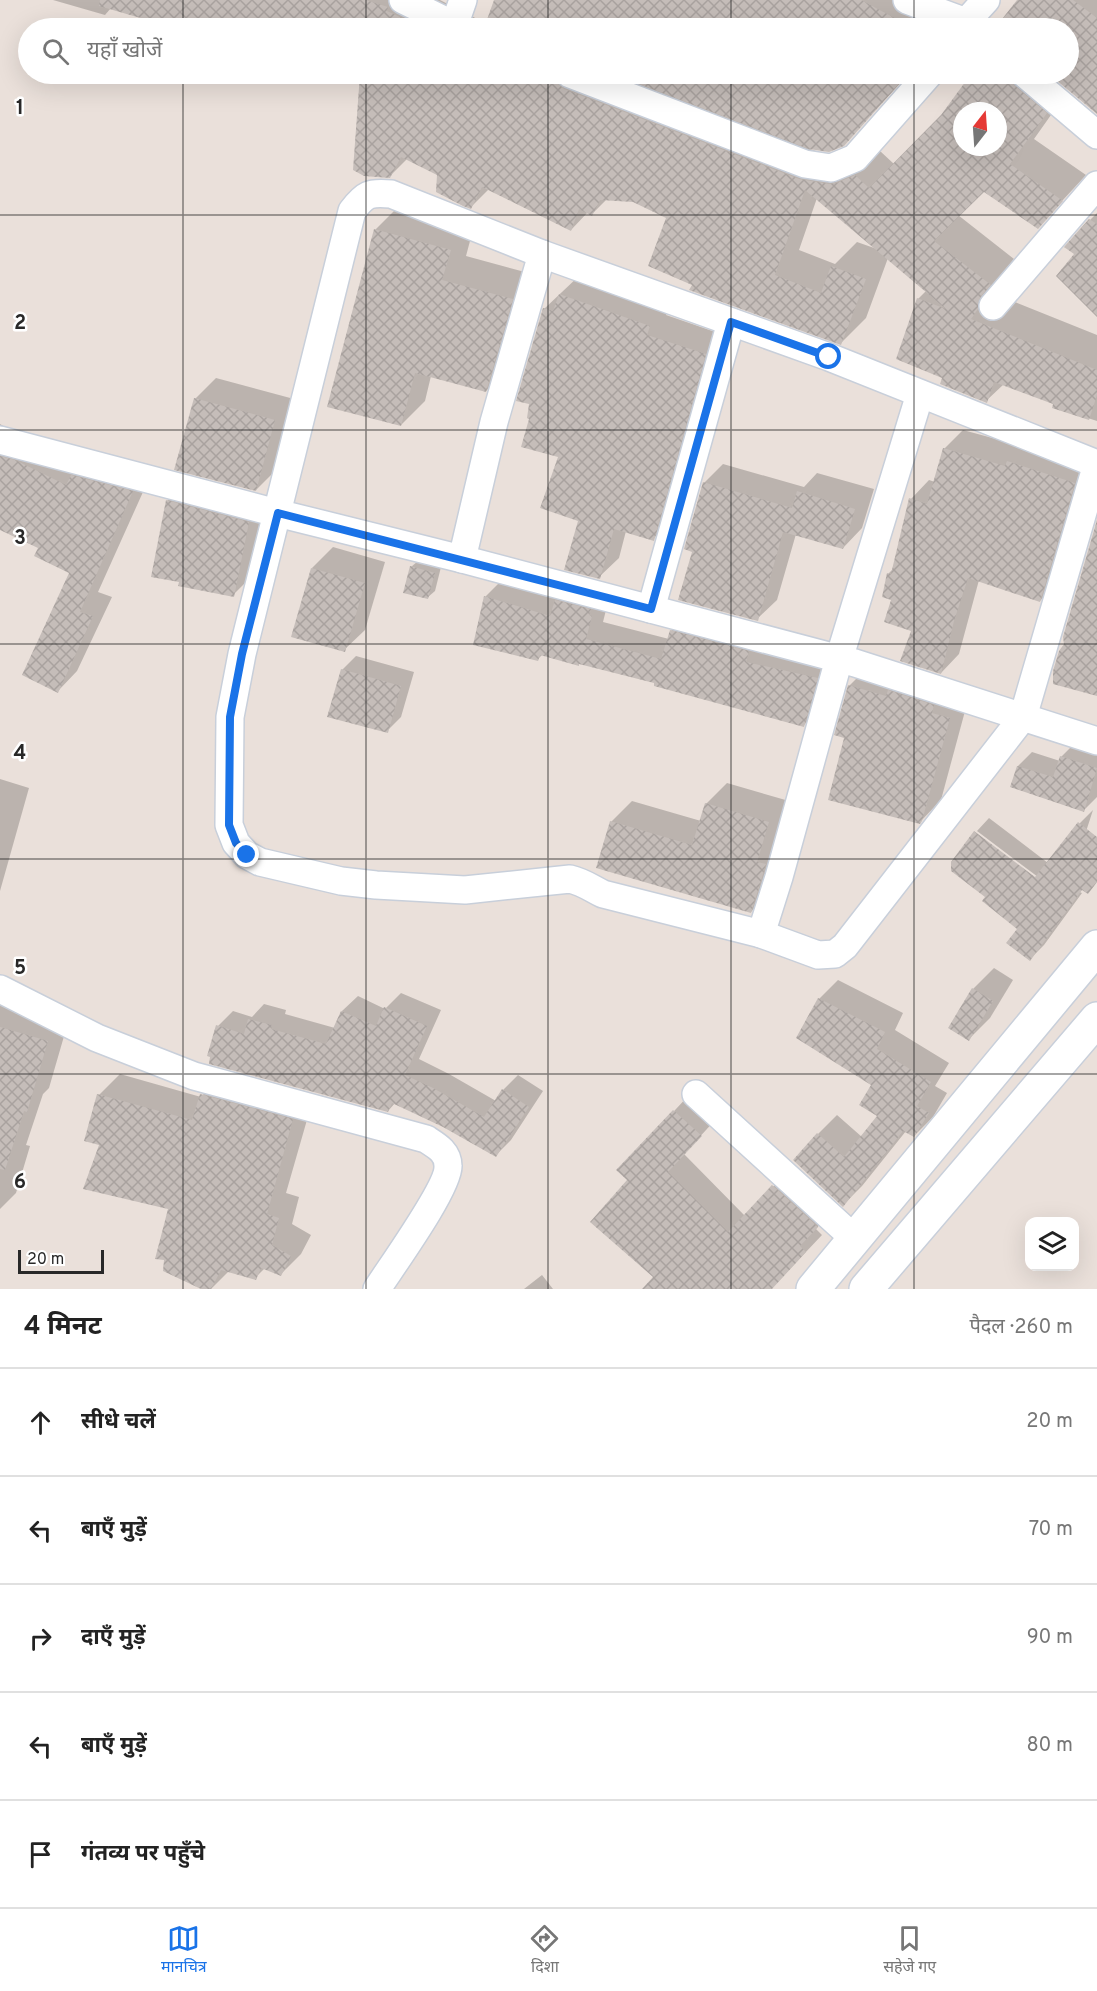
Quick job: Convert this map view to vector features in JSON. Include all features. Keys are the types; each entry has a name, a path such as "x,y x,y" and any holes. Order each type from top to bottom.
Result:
{"main road":[{"path":"813,1289 856,1240 1097,946"},
{"path":"866,1289 1097,1019"}],"street":[{"path":"403,0 439,18"},
{"path":"459,18 463,0"},
{"path":"907,0 949,18"},
{"path":"973,18 986,0"},
{"path":"596,84 805,164 831,168 855,158 920,84"},
{"path":"1037,84 1097,135"},
{"path":"993,306 1097,185"},
{"path":"373,193 391,194 542,254 829,357 1097,464 1023,717 845,946 835,954 818,955 761,934 603,894 590,888 584,882 570,879 465,890 376,885 341,881 260,862 247,855 236,843 229,825 230,717 242,654 352,211 362,199 373,193"},
{"path":"462,559 494,422 542,254"},
{"path":"651,609 731,322"},
{"path":"761,934 839,659 920,394"},
{"path":"0,440 839,659 1097,741"},
{"path":"0,989 98,1038 150,1060 194,1076 426,1139 444,1151 448,1166 443,1187 377,1289"},
{"path":"696,1094 856,1240"}],"building":[{"path":"100,0 365,0 388,7 387,11 402,18 140,18 99,6"},
{"path":"494,0 861,0 894,18 488,18"},
{"path":"1017,0 1073,0 1097,18 1097,114 1061,84 1079,84 1079,18 1003,18"},
{"path":"359,84 558,84 564,89 799,179 829,184 855,175 869,188 941,115 964,84 1013,84 1047,113 1010,164 1063,201 1038,229 984,192 934,241 991,285 981,296 978,309 971,319 1097,370 1097,395 1089,420 1052,408 1053,404 994,382 987,403 940,384 942,378 896,359 917,298 946,309 805,190 775,275 821,293 831,266 866,279 841,345 689,290 692,285 648,266 666,218 633,202 600,200 592,216 579,209 571,231 482,187 471,209 463,206 436,192 437,175 401,157 390,178 364,176 353,170"},
{"path":"639,84 899,84 844,146 829,152 809,149"},
{"path":"1089,219 1097,224 1097,317 1056,276 1074,254 1064,247"},
{"path":"374,229 451,250 442,280 513,299 486,392 415,373 401,426 327,407"},
{"path":"559,294 650,326 647,335 706,354 654,541 614,529 600,579 564,570 578,521 540,508 558,457 521,447 529,419 527,418 529,404 516,401 543,308 553,311"},
{"path":"194,398 275,420 256,491 174,470"},
{"path":"943,448 1005,466 1007,461 1075,483 1040,602 968,578 954,621 941,674 900,661 911,631 884,622 891,600 882,597 887,573 891,574 909,498 927,504"},
{"path":"0,456 15,460 66,485 71,475 133,491 80,612 93,616 58,693 22,675 69,573 34,556 38,548 0,530"},
{"path":"703,482 792,508 797,491 855,509 843,549 783,532 758,621 678,600 692,552 684,549"},
{"path":"166,500 249,522 234,597 178,586 179,582 151,577"},
{"path":"1097,520 1097,696 1053,684 1053,671 1059,651 1064,644 1063,637"},
{"path":"410,566 435,573 428,599 403,593"},
{"path":"311,568 365,583 345,652 291,637"},
{"path":"484,596 550,616 555,600 591,609 589,615 592,616 586,639 661,659 670,630 749,651 746,662 818,678 804,727 654,686 654,683 579,664 579,666 540,655 538,661 473,645"},
{"path":"341,669 401,686 388,733 327,717"},
{"path":"848,685 886,696 888,690 934,705 932,713 950,718 920,824 828,800 844,738 834,735"},
{"path":"1060,756 1097,768 1084,812 1010,787 1017,766 1053,777"},
{"path":"705,803 769,822 757,862 766,864 751,913 596,868 610,821 692,845"},
{"path":"1078,822 1097,837 1097,882 1088,894 1082,890 1030,961 1006,943 1017,929 982,901 985,897 951,871 951,862 974,831 1035,877"},
{"path":"972,988 993,1001 969,1041 948,1028"},
{"path":"818,998 885,1032 877,1049 931,1082 917,1106 929,1113 914,1137 903,1131 843,1207 793,1160 817,1133 844,1157 877,1116 859,1105 871,1085 796,1038"},
{"path":"384,1007 427,1026 405,1075 484,1117 502,1089 529,1107 496,1157 443,1127 392,1103 388,1112 209,1064 210,1057 207,1056 216,1025 244,1034 248,1019 272,1025 271,1029 326,1044 341,1011 376,1026"},
{"path":"0,1027 48,1041 27,1112 24,1111 5,1170 0,1169"},
{"path":"97,1094 192,1120 200,1094 293,1119 267,1214 279,1218 272,1245 291,1256 281,1276 261,1268 256,1280 221,1270 211,1289 201,1289 163,1271 164,1260 155,1259 168,1209 83,1189 99,1145 84,1141"},
{"path":"673,1110 702,1136 668,1172 728,1232 772,1185 818,1227 800,1246 806,1252 772,1289 642,1289 653,1277 590,1222 627,1180 616,1170"}],"route":[{"path":"247,855 236,843 229,825 230,717 242,654 278,513 651,609 731,322 829,357"}]}
